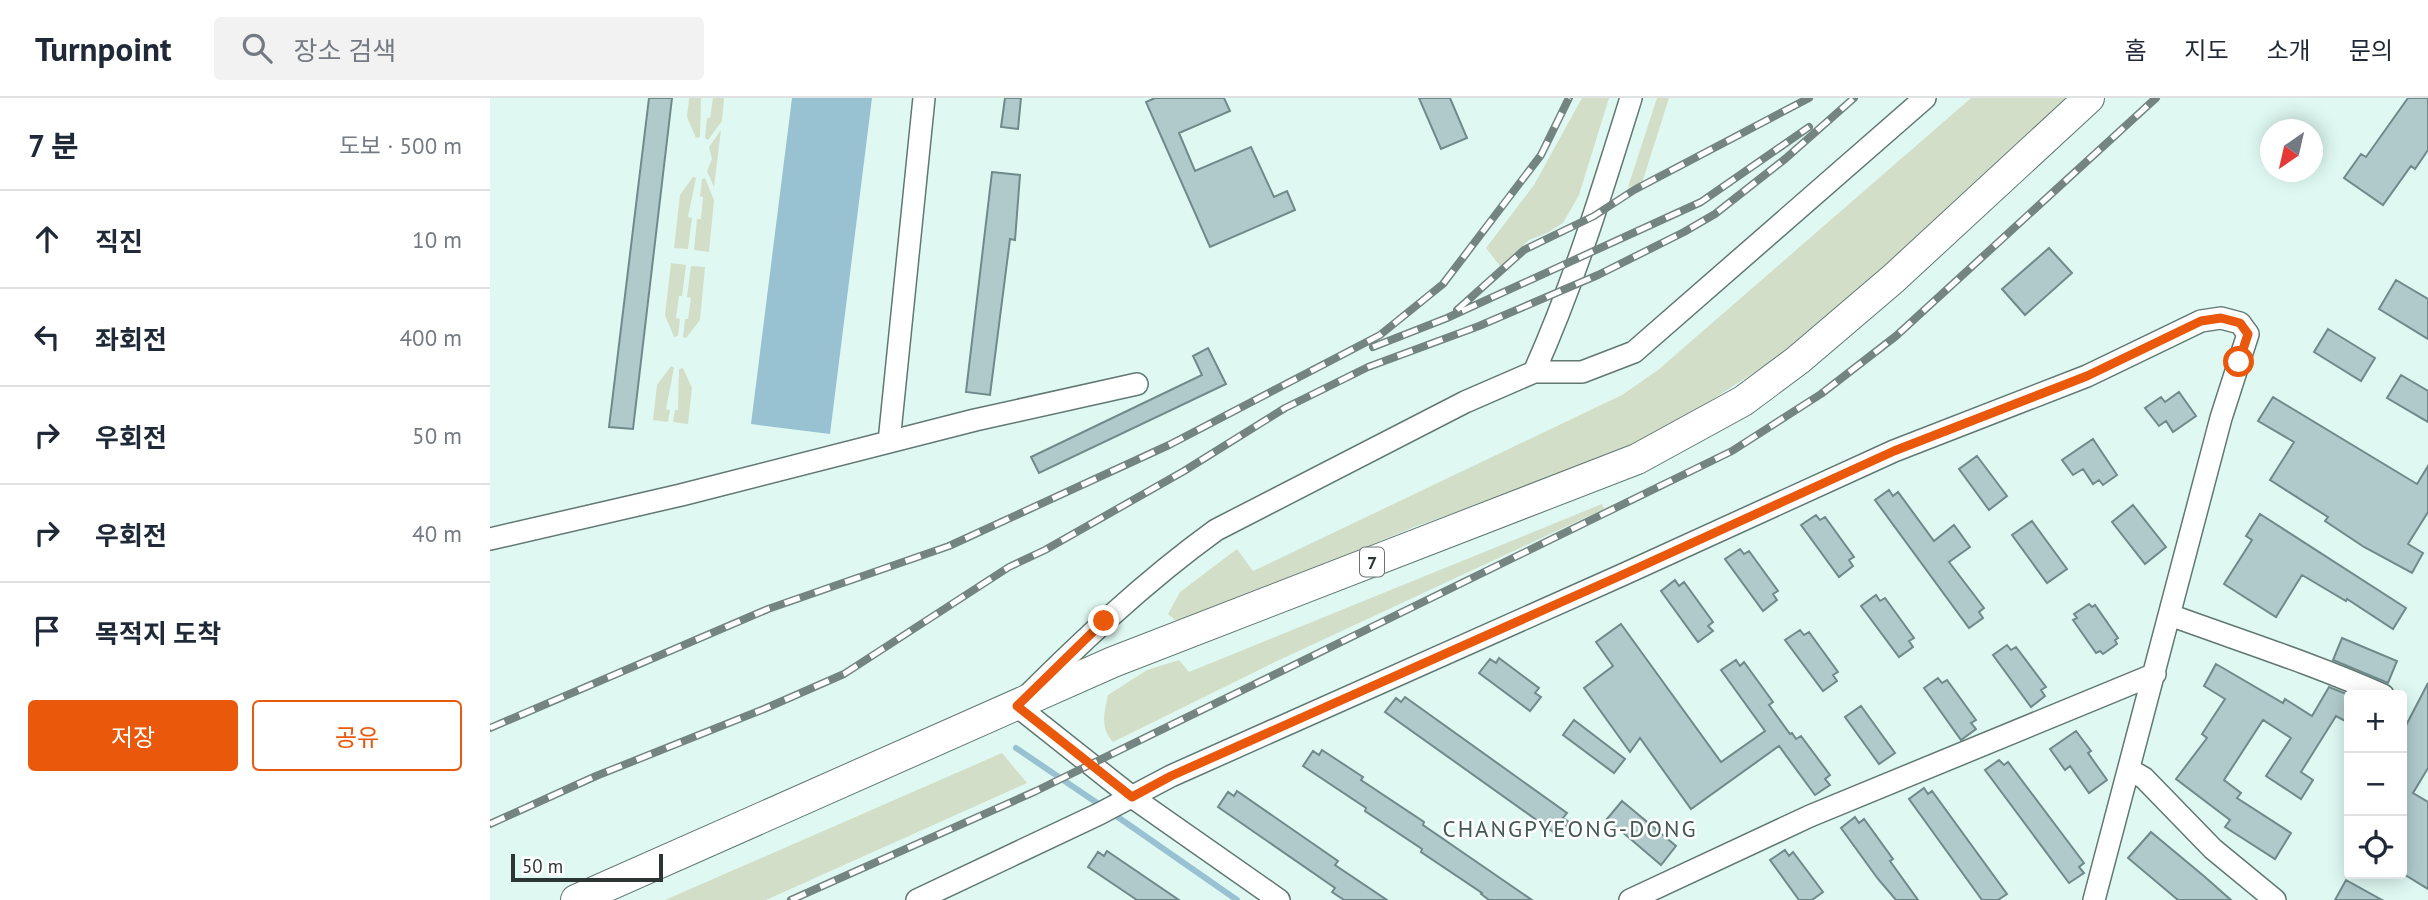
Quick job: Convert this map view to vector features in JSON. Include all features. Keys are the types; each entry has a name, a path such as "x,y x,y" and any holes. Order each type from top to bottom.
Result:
{"highway":[{"name":"7","path":"576,900 1114,662 1637,459 1743,401 1798,360 1893,279 2089,98"}],"street":[{"path":"889,442 924,98"},
{"path":"1534,372 1581,258 1631,98"},
{"path":"1279,900 1132,797 1017,706 1104,621 1216,530 1465,402 1534,372 1582,372 1634,352 1924,98"},
{"path":"917,900 1171,776 1894,451 2087,376 2201,321 2221,318 2240,323 2248,334 2221,418 2094,900"},
{"path":"490,539 1137,384"},
{"path":"2170,615 2332,673 2371,690"},
{"path":"1630,900 1810,816 2155,674"},
{"path":"2130,769 2144,778 2213,849 2275,900"}],"green space":[{"path":"689,98 701,98 700,137 696,138 687,117"},
{"path":"713,98 724,98 722,121 708,140 705,138 707,118 710,118"},
{"path":"1582,98 1609,98 1579,195 1563,223 1529,240 1500,266 1486,248 1534,185"},
{"path":"1657,98 1669,98 1642,183 1628,187"},
{"path":"1971,98 2068,98 1827,318 1772,361 1685,417 1634,446 1583,468 1414,527 1193,618 1175,620 1168,614 1180,592 1237,549 1253,571 1622,395 1658,370"},
{"path":"721,130 714,187 707,171 712,159 709,147"},
{"path":"693,177 696,178 688,217 692,218 688,249 674,248 680,195"},
{"path":"705,178 714,200 709,252 694,250 697,219 701,219 702,179"},
{"path":"671,263 686,265 676,318 680,319 678,336 674,337 665,315"},
{"path":"691,266 705,267 700,320 686,338 683,337 691,298 687,297"},
{"path":"671,366 674,368 666,409 670,410 668,422 653,420 657,385"},
{"path":"683,368 692,388 688,424 673,422 675,410 678,410 679,369"},
{"path":"1602,504 1604,509 1275,662 1113,742 1106,731 1104,714 1108,695 1147,670 1179,660 1189,672"},
{"path":"1002,753 1027,783 766,900 665,900"}],"water":[{"path":"792,98 872,98 830,434 751,424"}],"building":[{"path":"649,98 672,98 633,429 609,427"},
{"path":"1005,98 1021,98 1018,129 1001,127"},
{"path":"1155,98 1224,98 1230,111 1179,133 1195,171 1251,147 1274,197 1287,191 1295,210 1210,247 1146,102"},
{"path":"1419,98 1450,98 1467,138 1441,149"},
{"path":"2408,98 2428,98 2428,150 2415,169 2411,166 2383,205 2344,178 2361,154 2366,157"},
{"path":"992,172 1020,175 1015,240 1010,239 990,395 966,392"},
{"path":"2049,248 2072,273 2025,315 2002,289"},
{"path":"2396,280 2428,299 2428,339 2379,309"},
{"path":"2328,329 2375,358 2361,381 2314,352"},
{"path":"1208,348 1226,384 1039,473 1031,457 1202,375 1193,356"},
{"path":"2401,375 2428,391 2428,422 2387,398"},
{"path":"2179,392 2196,416 2173,432 2166,421 2159,426 2145,408 2161,397 2165,402"},
{"path":"2273,397 2417,484 2428,466 2428,512 2408,544 2423,553 2412,573 2364,547 2325,521 2328,517 2270,480 2294,442 2258,421"},
{"path":"2093,439 2117,475 2103,485 2099,480 2093,484 2083,469 2073,475 2062,460"},
{"path":"1977,456 2007,496 1989,510 1959,469"},
{"path":"1889,490 1893,496 1898,492 1934,541 1954,525 1970,547 1949,562 1984,608 1979,612 1983,618 1969,628 1875,500"},
{"path":"2133,505 2166,547 2145,564 2112,522"},
{"path":"2260,514 2406,608 2393,629 2347,599 2346,601 2302,575 2276,617 2224,584 2252,540 2246,536"},
{"path":"1816,515 1820,520 1825,517 1854,557 1849,560 1853,566 1839,577 1801,525"},
{"path":"2032,521 2067,569 2047,583 2012,535"},
{"path":"1740,549 1744,554 1749,551 1778,591 1773,594 1777,600 1763,611 1725,559"},
{"path":"1675,580 1679,586 1684,582 1713,622 1708,626 1713,631 1698,642 1661,591"},
{"path":"1876,595 1880,601 1885,598 1914,638 1909,641 1913,647 1899,657 1861,606"},
{"path":"2089,604 2092,607 2095,605 2118,638 2115,640 2117,644 2103,654 2100,651 2096,653 2073,620 2077,618 2074,614"},
{"path":"1621,624 1721,762 1765,731 1721,670 1736,660 1740,666 1744,662 1773,702 1769,705 1790,734 1796,739 1801,736 1830,775 1825,779 1830,785 1815,795 1779,746 1691,809 1640,738 1630,752 1584,688 1613,666 1596,642"},
{"path":"1800,630 1804,635 1809,632 1838,672 1833,675 1837,681 1823,691 1785,640"},
{"path":"2342,638 2397,661 2388,683 2333,660"},
{"path":"2007,645 2011,650 2016,647 2046,687 2041,690 2045,696 2031,707 1993,655"},
{"path":"1499,658 1539,688 1535,693 1541,697 1530,711 1479,673 1490,659 1496,663"},
{"path":"2216,664 2283,703 2285,699 2312,716 2329,687 2344,693 2344,720 2336,716 2301,772 2313,780 2301,799 2266,776 2291,738 2263,720 2224,780 2241,793 2237,798 2291,833 2275,859 2225,827 2230,820 2176,779 2207,738 2202,734 2225,699 2204,686"},
{"path":"1938,678 1942,683 1947,680 1976,720 1971,723 1976,729 1961,740 1924,688"},
{"path":"2428,683 2428,768 2413,793 2428,802 2428,889 2407,876 2407,723"},
{"path":"1405,697 1567,813 1563,818 1569,822 1559,836 1385,712 1396,698 1401,702"},
{"path":"1861,706 1895,753 1879,764 1845,717"},
{"path":"1574,720 1625,759 1614,773 1563,735"},
{"path":"2076,731 2107,780 2089,793 2070,766 2065,770 2050,749"},
{"path":"1322,750 1424,822 1423,825 1532,900 1489,900 1421,852 1422,849 1365,811 1366,808 1303,766 1313,751 1319,755"},
{"path":"1999,760 2004,765 2008,762 2084,863 2079,867 2084,873 2069,883 1985,770"},
{"path":"1924,788 1928,794 1932,791 2007,894 1998,900 1982,900 1909,799"},
{"path":"1237,791 1338,861 1335,865 1387,900 1344,900 1332,892 1335,888 1218,807 1228,792 1234,796"},
{"path":"1622,801 1676,846 1661,865 1607,819"},
{"path":"1855,817 1859,823 1864,819 1918,900 1896,900 1878,879 1841,828"},
{"path":"2151,832 2231,900 2178,900 2128,858"},
{"path":"1785,850 1789,856 1793,852 1823,892 1812,900 1799,900 1770,860"},
{"path":"1107,851 1179,900 1137,900 1088,867 1098,852 1104,856"},
{"path":"2346,880 2382,900 2335,900"}],"waterway":[{"path":"1016,748 1103,807"},
{"path":"1112,813 1237,900"}],"railway":[{"path":"490,728 768,609 949,546 1169,445 1380,335 1443,284 1541,155 1569,98"},
{"path":"1457,310 1524,250 1594,216 1634,190 1809,98"},
{"path":"490,824 596,776 844,674 1009,567 1045,550 1184,471 1285,408 1368,367 1479,326 1598,275 1684,232 1715,214 1785,159 1854,98"},
{"path":"791,900 1036,791 1732,451 1821,394 1896,336 2156,98"},
{"path":"1373,347 1447,318 1701,202 1809,127"}],"district":[{"name":"CHANGPYEONG-DONG","path":"1570,828"}],"route":[{"path":"1104,621 1017,706 1132,797 1171,776 1894,451 2087,376 2201,321 2221,318 2240,323 2248,334 2239,362"}]}
